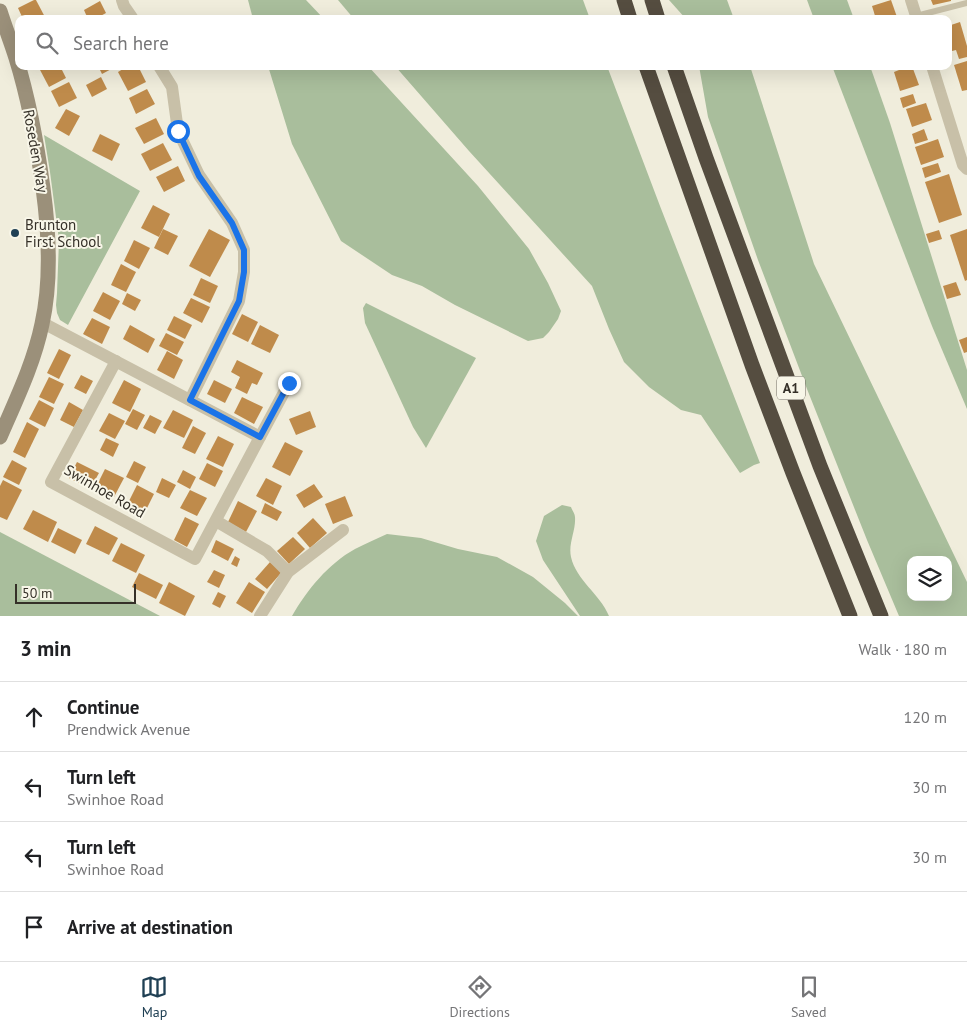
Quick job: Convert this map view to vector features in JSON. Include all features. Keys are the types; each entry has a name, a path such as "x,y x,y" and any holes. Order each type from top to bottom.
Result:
{"highway":[{"path":"624,0 629,15"},
{"path":"652,0 657,15"},
{"name":"A1","path":"647,70 752,365 850,616"},
{"name":"A1","path":"675,70 799,411 881,616"}],"street":[{"path":"122,0 130,15"},
{"path":"912,0 916,15"},
{"name":"Roseden Way","path":"0,11 15,55"},
{"name":"Roseden Way","path":"0,437 23,384 43,323 48,285 47,220 42,176 33,126 19,70"},
{"path":"161,70 172,87 178,131 199,176 232,223 244,250 244,272 239,301 190,400"},
{"path":"933,70 962,165 967,169"},
{"path":"43,323 260,437"},
{"name":"Swinhoe Road","path":"116,361 51,482 195,559 289,383"},
{"path":"216,521 267,551 288,572"},
{"path":"260,616 288,572 343,530"}],"lane":[{"path":"924,15 967,3"}],"green space":[{"path":"248,0 306,0 320,15 252,15"},
{"path":"338,0 583,0 589,15 351,15"},
{"path":"669,0 727,0 733,15 682,15"},
{"path":"807,0 847,0 853,15 813,15"},
{"path":"269,70 372,70 478,186 529,249 561,311 549,332 543,338 528,341 455,305 422,286 392,275 341,241 292,144"},
{"path":"398,70 609,70 760,463 740,473 701,415 681,410 649,387 624,362 592,286 469,151"},
{"path":"700,70 751,70 814,264 967,582 967,616 899,616 807,389 758,260 708,117"},
{"path":"834,70 871,70 890,123 967,370 967,409 932,326"},
{"path":"44,135 140,191 68,325 60,320 57,313 59,240"},
{"path":"366,303 476,358 426,448 413,427 365,323 363,308"},
{"path":"562,505 571,507 575,516 570,552 574,565 609,616 580,616 543,560 536,541 544,516"},
{"path":"0,532 160,616 0,616"},
{"path":"387,534 421,538 458,549 497,557 533,577 578,616 292,616 311,587 336,562 355,549"}],"building":[{"path":"36,0 44,15 21,15 18,8"},
{"path":"891,0 896,15 875,15 872,6"},
{"path":"931,0 951,0 951,1 933,5"},
{"path":"100,1 106,13 102,15 86,15 84,10"},
{"path":"960,22 967,46 967,57 959,59 956,50 952,51 952,25"},
{"path":"967,61 967,90 962,91 954,65"},
{"path":"40,70 62,70 66,78 49,87"},
{"path":"100,70 110,70 102,74"},
{"path":"121,70 140,70 146,82 128,91 118,72"},
{"path":"913,70 919,85 900,91 894,72"},
{"path":"101,77 107,89 92,97 86,85"},
{"path":"69,82 77,98 59,107 51,91"},
{"path":"147,89 155,104 136,114 129,98"},
{"path":"913,94 916,103 903,108 900,98"},
{"path":"926,103 932,120 912,127 906,109"},
{"path":"66,109 80,116 69,136 55,128"},
{"path":"156,118 164,134 144,144 135,128"},
{"path":"924,129 928,140 915,144 912,134"},
{"path":"100,134 120,144 112,161 92,151"},
{"path":"938,139 944,157 921,165 915,147"},
{"path":"163,143 172,160 150,171 141,154"},
{"path":"938,163 941,172 925,178 922,168"},
{"path":"178,166 185,181 164,192 156,177"},
{"path":"949,174 962,215 939,223 925,182"},
{"path":"153,205 170,214 159,237 141,228"},
{"path":"163,229 178,236 168,255 154,248"},
{"path":"209,229 230,240 210,277 189,266"},
{"path":"967,229 967,280 965,281 950,235"},
{"path":"939,230 942,239 929,243 926,234"},
{"path":"134,240 150,248 139,269 124,261"},
{"path":"121,264 136,272 126,292 111,285"},
{"path":"201,278 218,286 210,303 193,295"},
{"path":"956,282 961,295 947,299 943,286"},
{"path":"103,292 120,301 110,320 93,311"},
{"path":"127,293 141,300 135,311 122,304"},
{"path":"191,298 210,307 202,323 183,313"},
{"path":"242,314 258,322 248,342 232,334"},
{"path":"174,316 192,325 185,339 167,330"},
{"path":"92,318 110,327 102,344 83,334"},
{"path":"130,325 155,339 148,353 123,339"},
{"path":"260,325 279,335 270,353 251,344"},
{"path":"166,333 184,342 177,355 159,346"},
{"path":"967,337 967,352 964,353 959,340"},
{"path":"59,349 71,355 59,379 47,373"},
{"path":"167,351 183,360 174,379 157,370"},
{"path":"237,360 263,373 257,385 252,383 247,394 235,388 240,377 231,372"},
{"path":"81,375 93,381 86,394 74,388"},
{"path":"49,377 64,384 54,404 39,397"},
{"path":"124,380 141,389 130,412 112,403"},
{"path":"214,380 232,389 225,403 207,394"},
{"path":"242,397 263,407 254,424 234,413"},
{"path":"39,400 54,408 45,427 29,419"},
{"path":"69,402 83,410 74,427 60,420"},
{"path":"133,409 145,415 137,430 125,424"},
{"path":"173,410 193,420 184,438 163,428"},
{"path":"310,411 316,427 296,435 289,419"},
{"path":"109,413 125,421 115,439 99,431"},
{"path":"150,415 162,421 155,434 143,428"},
{"path":"27,422 39,429 25,458 13,452"},
{"path":"193,426 206,433 195,454 182,448"},
{"path":"218,436 234,444 223,467 206,459"},
{"path":"106,438 119,444 113,457 100,450"},
{"path":"285,442 303,451 290,476 272,467"},
{"path":"12,460 27,468 19,485 3,477"},
{"path":"134,461 146,467 138,483 126,477"},
{"path":"77,462 99,473 90,489 69,478"},
{"path":"207,463 223,471 215,487 199,479"},
{"path":"105,469 124,478 114,497 96,487"},
{"path":"183,470 196,477 190,489 177,482"},
{"path":"162,478 176,485 169,498 156,492"},
{"path":"266,478 282,486 273,505 256,496"},
{"path":"3,480 22,490 7,520 0,517 0,486"},
{"path":"314,484 323,497 304,508 296,495"},
{"path":"137,485 154,494 145,512 128,503"},
{"path":"190,490 207,498 197,516 180,508"},
{"path":"345,496 353,516 333,524 325,504"},
{"path":"238,501 257,511 246,532 228,522"},
{"path":"265,503 282,512 277,521 261,513"},
{"path":"33,510 57,522 48,542 23,529"},
{"path":"185,517 199,524 187,547 174,540"},
{"path":"313,518 327,533 310,548 297,533"},
{"path":"95,526 118,538 109,555 86,544"},
{"path":"58,528 82,540 75,554 51,542"},
{"path":"293,537 305,549 289,564 277,551"},
{"path":"216,540 234,549 228,561 211,552"},
{"path":"121,543 145,555 136,573 112,561"},
{"path":"235,556 240,559 237,567 231,564"},
{"path":"270,562 282,572 267,589 255,579"},
{"path":"214,570 225,575 219,588 207,582"},
{"path":"139,573 163,585 156,599 132,587"},
{"path":"169,582 195,596 185,616 159,603"},
{"path":"249,582 265,592 252,613 236,603"},
{"path":"218,592 226,596 220,608 212,604"}],"place":[{"name":"Brunton First School","path":"15,233"}],"route":[{"path":"178,131 199,176 232,223 244,250 244,272 239,301 190,400 260,437 289,383"}]}
